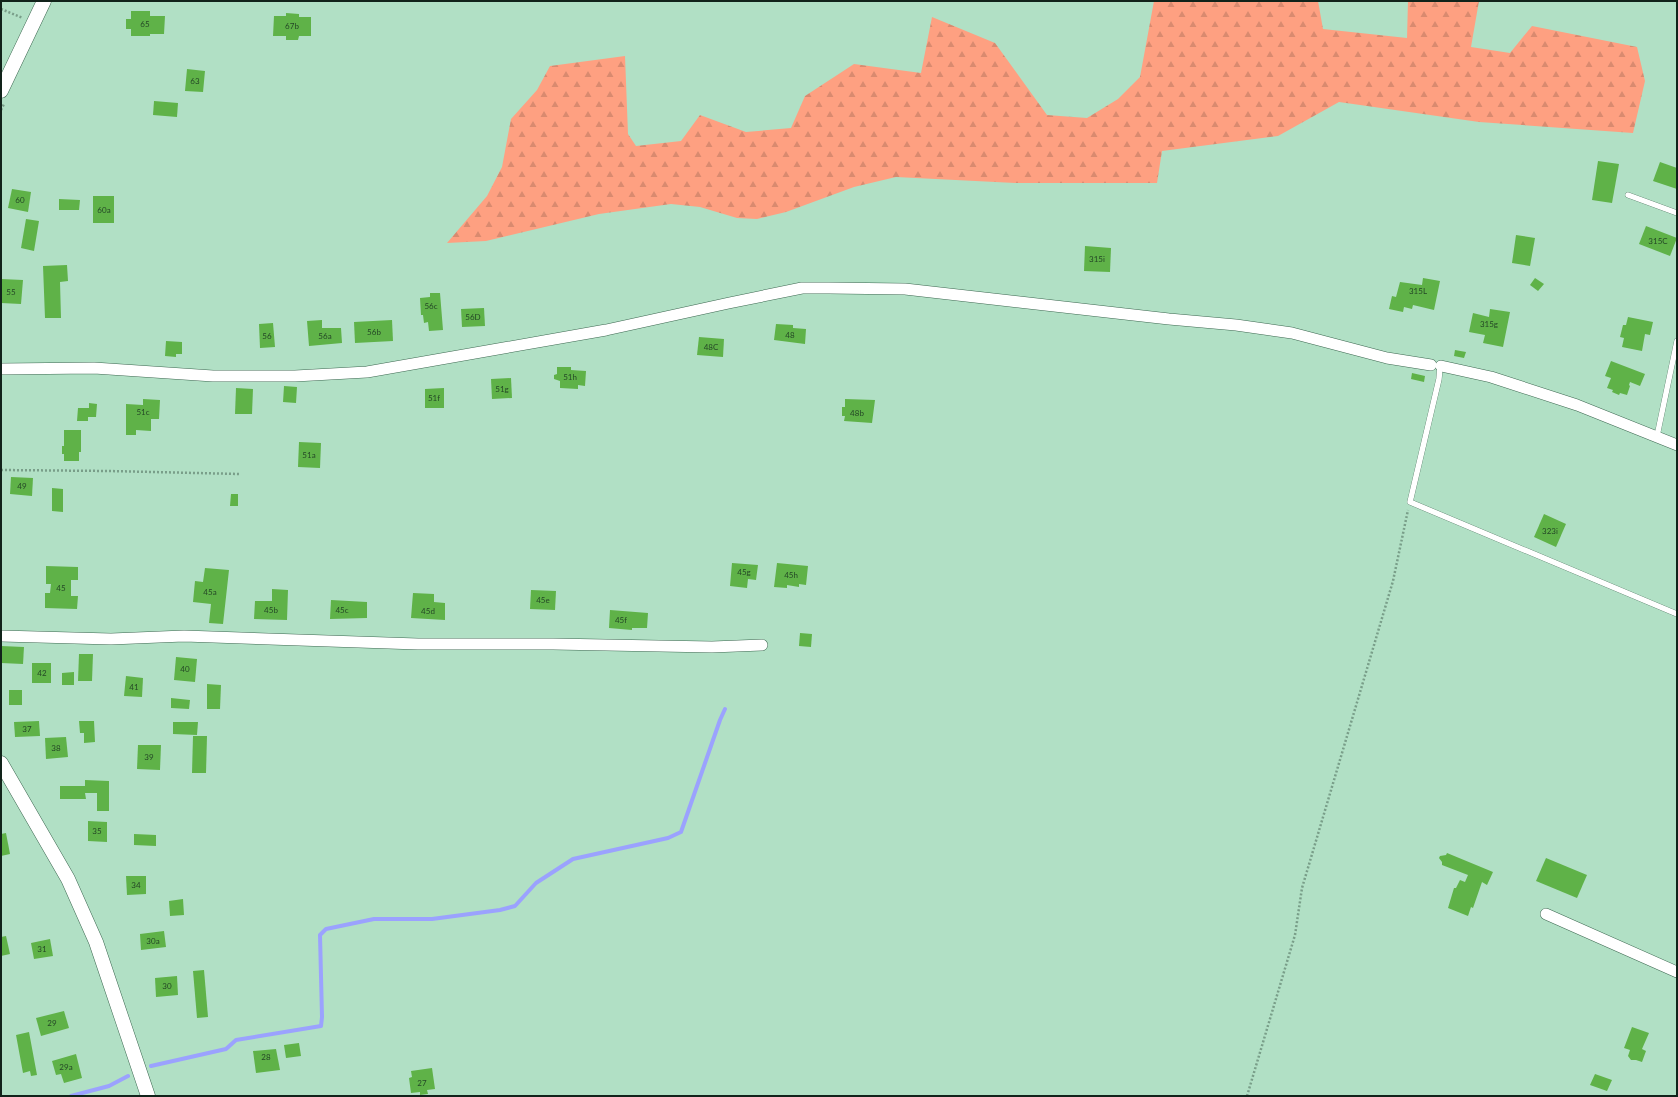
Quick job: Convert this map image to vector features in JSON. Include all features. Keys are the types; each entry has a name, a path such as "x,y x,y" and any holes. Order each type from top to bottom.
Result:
{"street":[{"path":"1,91 44,1"},
{"path":"1,369 94,368 213,376 295,376 367,372 606,330 802,288 905,289 1292,332 1381,356 1491,377 1577,405 1658,436 1677,445"},
{"path":"1,636 111,639 184,636 418,644 553,644 712,647 762,645"},
{"path":"1,762 68,879 96,942 148,1096"},
{"path":"1546,914 1677,972"}],"lane":[{"path":"1628,195 1677,213"},
{"path":"1658,436 1677,341"},
{"path":"1436,366 1439,379 1410,502 1677,614"}],"path":[{"path":"1,9 33,23"},
{"path":"1,470 240,474"},
{"path":"1247,1096 1295,935 1302,888 1393,581 1410,502"}],"green space":[{"path":"1154,1 1318,1 1323,29 1407,38 1408,1 1479,1 1471,47 1510,53 1532,26 1637,47 1645,81 1633,133 1479,122 1339,102 1278,136 1162,151 1157,183 1015,183 896,177 854,187 786,212 757,219 737,218 700,207 671,204 599,214 486,241 447,243 487,196 502,167 511,119 537,90 550,66 625,56 628,134 636,146 681,141 700,115 746,132 791,128 805,96 854,64 921,73 932,17 995,43 1047,115 1087,118 1118,99 1140,77"}],"building":[{"path":"131,11 150,11 150,16 165,16 164,34 131,36 131,29 126,29 126,19 131,19"},
{"path":"286,13 299,14 299,17 311,17 311,36 299,36 298,40 286,40 286,36 273,36 274,16 286,16"},
{"path":"187,69 205,71 203,92 185,91"},
{"path":"154,101 178,103 177,117 153,115"},
{"path":"1598,161 1619,164 1612,203 1592,200"},
{"path":"1660,162 1677,168 1677,189 1653,181"},
{"path":"12,189 31,192 28,212 8,208"},
{"path":"93,196 114,196 114,223 93,223"},
{"path":"59,199 80,200 79,210 59,210"},
{"path":"26,219 39,221 34,251 21,248"},
{"path":"1646,226 1677,238 1670,256 1639,244"},
{"path":"1516,235 1535,238 1530,266 1512,263"},
{"path":"1085,246 1111,248 1110,272 1084,271"},
{"path":"67,265 68,281 60,282 61,318 45,318 43,266"},
{"path":"1423,278 1440,281 1434,310 1413,305 1412,309 1404,307 1403,312 1389,309 1392,296 1396,297 1400,282 1422,285"},
{"path":"1535,278 1544,284 1538,291 1530,285"},
{"path":"1,279 23,280 21,304 1,303"},
{"path":"430,293 440,293 443,330 429,331 428,322 424,323 423,315 421,315 420,298 430,297"},
{"path":"484,308 485,326 462,327 461,309"},
{"path":"1490,309 1510,312 1503,347 1483,343 1485,335 1469,332 1473,313 1489,317"},
{"path":"1628,317 1653,322 1650,335 1645,334 1642,351 1622,347 1624,338 1620,337 1623,325 1626,325"},
{"path":"322,320 322,328 341,328 342,343 309,346 307,321"},
{"path":"392,320 393,341 355,343 354,322"},
{"path":"273,323 275,347 260,348 259,324"},
{"path":"776,324 793,325 793,328 806,329 805,344 774,340"},
{"path":"699,337 724,339 723,357 697,355"},
{"path":"166,341 182,342 182,354 176,354 176,357 165,356"},
{"path":"1455,350 1466,352 1464,358 1454,356"},
{"path":"1611,361 1645,374 1640,386 1630,382 1627,395 1620,393 1619,395 1612,392 1613,390 1607,388 1611,378 1605,376"},
{"path":"557,367 571,367 571,370 586,371 585,386 578,385 578,389 560,388 560,381 554,379 554,375 557,374"},
{"path":"1412,373 1425,376 1424,382 1411,379"},
{"path":"511,378 512,398 492,399 491,379"},
{"path":"284,386 297,387 296,403 283,402"},
{"path":"236,388 253,389 252,414 235,414"},
{"path":"444,388 444,408 425,408 425,389"},
{"path":"143,399 160,400 159,419 151,419 151,431 136,430 136,435 126,435 126,404 143,405"},
{"path":"845,399 875,400 872,423 844,421 845,416 842,416 842,407 845,407"},
{"path":"89,403 97,404 96,417 88,417 88,421 77,421 78,408 89,408"},
{"path":"64,430 81,430 81,452 79,452 79,461 64,461 62,446 64,446"},
{"path":"299,442 321,443 320,468 298,467"},
{"path":"11,477 33,478 32,496 10,494"},
{"path":"52,488 63,489 63,512 52,511"},
{"path":"231,494 238,494 238,506 230,506"},
{"path":"1544,514 1566,524 1556,547 1534,537"},
{"path":"732,563 758,565 756,580 748,579 747,588 730,586"},
{"path":"777,563 808,566 806,585 799,584 799,587 787,585 787,588 774,587"},
{"path":"46,566 78,567 78,580 71,580 71,596 78,596 77,609 45,608 45,593 50,593 51,584 46,584"},
{"path":"205,568 229,570 223,624 209,623 211,604 193,602 195,581 203,582"},
{"path":"272,589 288,590 287,620 254,619 255,601 272,601"},
{"path":"531,590 556,591 555,610 530,609"},
{"path":"413,593 434,594 434,602 445,603 445,620 411,618"},
{"path":"331,600 367,602 367,618 330,619"},
{"path":"610,610 648,613 647,628 632,628 632,630 609,628"},
{"path":"800,633 812,634 811,647 799,646"},
{"path":"1,646 24,647 23,664 1,663"},
{"path":"79,654 93,654 92,681 78,681"},
{"path":"176,657 197,659 195,682 174,680"},
{"path":"32,663 51,663 51,683 32,683"},
{"path":"74,672 74,685 62,685 62,673"},
{"path":"126,676 143,678 142,697 124,696"},
{"path":"207,684 221,685 220,709 207,709"},
{"path":"9,690 22,690 22,705 9,705"},
{"path":"171,698 190,700 189,709 171,708"},
{"path":"39,721 40,736 15,737 14,722"},
{"path":"79,721 94,721 95,742 84,743 84,733 80,733"},
{"path":"173,722 198,722 197,735 173,734"},
{"path":"193,736 207,736 206,773 192,773"},
{"path":"66,737 68,757 46,759 45,738"},
{"path":"138,745 161,745 160,770 137,769"},
{"path":"85,780 109,781 109,811 97,811 97,793 85,793 86,799 60,799 60,786 85,786"},
{"path":"88,821 107,822 107,842 88,841"},
{"path":"6,833 10,854 1,856 1,834"},
{"path":"134,834 156,835 156,846 134,845"},
{"path":"1447,853 1493,872 1487,885 1482,882 1473,908 1471,907 1468,916 1448,908 1454,888 1456,888 1460,880 1465,882 1468,875 1442,865 1439,858"},
{"path":"1546,858 1587,875 1577,898 1536,881"},
{"path":"126,876 146,876 146,894 127,895"},
{"path":"183,899 184,915 170,916 169,901"},
{"path":"164,931 166,947 141,950 140,934"},
{"path":"6,936 10,954 1,956 1,937"},
{"path":"50,939 53,956 34,959 31,943"},
{"path":"204,970 208,1017 197,1018 193,971"},
{"path":"177,976 178,995 156,997 155,978"},
{"path":"64,1011 69,1028 41,1036 36,1018"},
{"path":"1632,1027 1649,1033 1642,1049 1646,1051 1642,1062 1631,1060 1628,1056 1630,1050 1624,1048"},
{"path":"29,1032 37,1075 31,1076 30,1071 23,1073 16,1035"},
{"path":"299,1043 301,1056 286,1058 284,1045"},
{"path":"276,1049 280,1070 256,1073 253,1051"},
{"path":"76,1054 82,1078 64,1083 61,1074 56,1075 52,1061"},
{"path":"432,1068 435,1089 427,1090 428,1094 420,1095 420,1092 411,1093 409,1078 412,1077 411,1071"},
{"path":"1595,1074 1612,1080 1607,1091 1590,1085"}],"waterway":[{"path":"151,1066 226,1049 236,1040 321,1026 320,935 326,929 374,919 432,919 500,910 515,906 536,883 573,859 668,838 681,832 725,709"},
{"path":"71,1096 109,1086 128,1076"}]}
